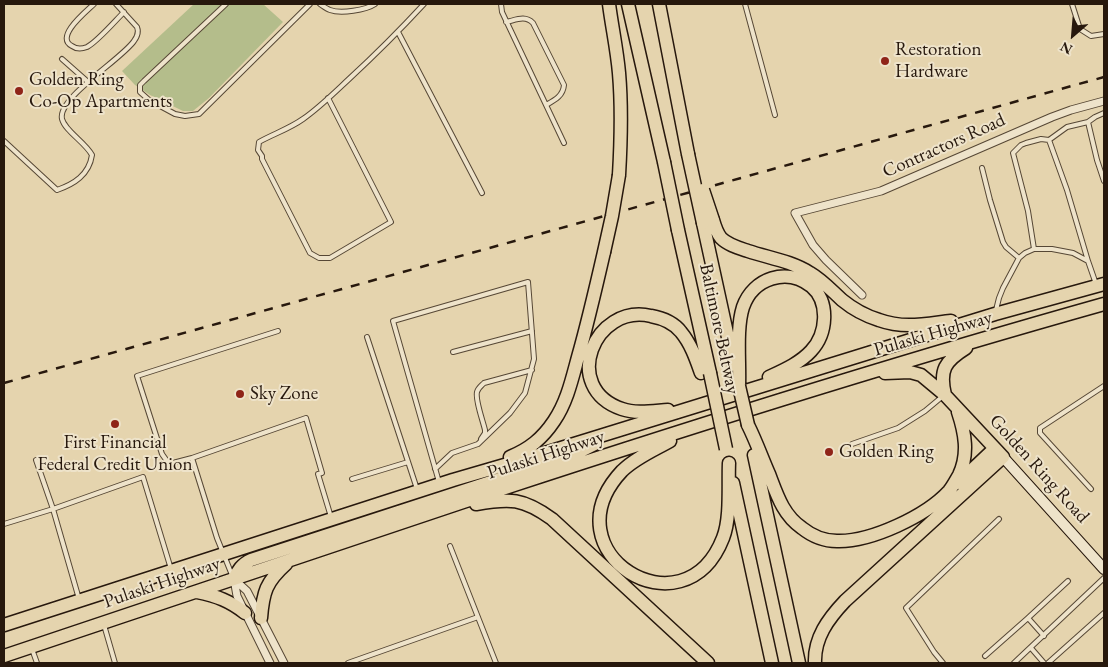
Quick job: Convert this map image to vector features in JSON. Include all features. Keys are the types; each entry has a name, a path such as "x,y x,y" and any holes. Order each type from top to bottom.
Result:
{"highway":[{"path":"453,480 524,451 538,440 554,422 567,396 604,252 618,175 621,119 619,73 609,4"},
{"name":"Baltimore Beltway","path":"628,4 664,162 705,373 718,414 772,663"},
{"path":"659,4 684,130 708,222 722,238 738,248 796,266 826,284 850,306 880,320 900,326 924,325 994,314"},
{"name":"Baltimore Beltway","path":"708,222 737,364 736,390 752,438 799,663"},
{"path":"736,390 797,363 816,345 823,331 825,320 823,306 819,296 812,287 805,282 787,276 768,278 758,284 750,293 744,305 740,320 737,364"},
{"name":"Pulaski Highway","path":"4,625 439,484 692,408 736,390 994,314 1101,285"},
{"name":"Pulaski Highway","path":"4,656 432,512 696,427 856,377 1104,304"},
{"path":"692,408 633,411 622,409 601,398 590,380 588,370 593,345 601,333 613,322 644,314 657,317 670,322 680,330 705,373"},
{"path":"945,394 942,382 943,372 947,365 953,356 980,340"},
{"name":"Golden Ring Road","path":"856,377 900,372 921,375 945,394 998,453"},
{"path":"950,490 960,474 965,454 964,428 957,408"},
{"path":"234,579 240,568 251,560 540,466 579,452 631,426"},
{"path":"696,427 635,462 614,480 608,490 603,501 599,520 603,541 617,564 641,579 663,583 677,582 701,570 709,562 724,537 727,524 729,463"},
{"path":"752,438 778,498 792,520 801,528 819,538 836,541 861,539 898,525 939,500 998,453"},
{"path":"815,663 814,653 820,633 826,622 845,601 998,453"},
{"path":"432,512 502,500 532,506 552,519 708,663"},
{"path":"261,618 262,600 266,588 272,578 291,560"},
{"path":"195,592 224,599 246,613"}],"street":[{"name":"Contractors Road","path":"862,295 813,245 795,213 881,191 1052,117 1104,101"},
{"name":"Golden Ring Road","path":"998,453 1104,569"},
{"path":"234,579 237,596 270,663"},
{"path":"234,579 247,591 284,663"}],"lane":[{"path":"94,4 69,29 67,35 68,44 72,47 81,49 92,44 124,12"},
{"path":"4,141 57,190 70,185 82,175 89,165 92,155 83,143 67,128 63,122 62,112 66,104 88,82 127,49 136,38 137,27 116,4"},
{"path":"226,4 140,85 140,92 144,96 156,105 175,114 185,116 199,114 310,4"},
{"path":"320,4 330,10 345,11 360,10 375,4"},
{"path":"328,98 391,222 330,258 319,258 310,253 258,150 259,142 302,120 398,32 424,4"},
{"path":"501,4 506,22 564,143"},
{"path":"745,4 775,115"},
{"path":"1072,4 1080,29 1091,36 1104,34"},
{"path":"506,22 522,18 530,19 564,86 563,92 557,99 546,105"},
{"path":"398,32 482,193"},
{"path":"62,59 88,82"},
{"path":"1034,249 1028,211 1013,153 1026,142 1041,139 1049,140 1067,127 1088,122 1104,114"},
{"path":"1088,122 1104,181"},
{"path":"1049,140 1067,190 1088,261 1101,285"},
{"path":"982,168 1003,242 1019,258"},
{"path":"994,314 998,298 1019,258 1034,249 1072,253 1088,261"},
{"path":"435,469 452,453 478,444 510,413 525,393 534,359 528,282 392,321 439,484"},
{"path":"278,331 137,376 162,454 169,464 192,458 306,418 322,473 318,474 332,519"},
{"path":"453,352 532,331"},
{"path":"368,336 418,491"},
{"path":"478,444 485,430 476,396 477,390 484,382 532,370"},
{"path":"1091,489 1040,433 1040,428 1104,386"},
{"path":"852,444 898,428 925,411 945,394"},
{"path":"192,458 218,538 234,579"},
{"path":"36,460 53,509 79,601"},
{"path":"352,479 408,462"},
{"path":"4,524 143,477 171,571"},
{"path":"943,663 906,608 999,519"},
{"path":"450,546 496,663"},
{"path":"1014,663 1104,578"},
{"path":"985,656 1068,581"},
{"path":"1048,663 1104,613"},
{"path":"348,663 478,617"},
{"path":"1028,618 1044,636"},
{"path":"104,623 115,663"},
{"path":"31,647 36,663"},
{"path":"1031,648 1044,663"}],"green space":[{"path":"194,4 263,4 283,22 209,98 193,111 183,111 150,95 135,85 122,71"}],"railway":[{"path":"4,383 1104,77"}],"place":[{"name":"Restoration Hardware","path":"885,61"},
{"name":"Golden Ring Co-Op Apartments","path":"19,91"},
{"name":"Sky Zone","path":"240,394"},
{"name":"First Financial Federal Credit Union","path":"115,424"},
{"name":"Golden Ring","path":"829,452"}]}
